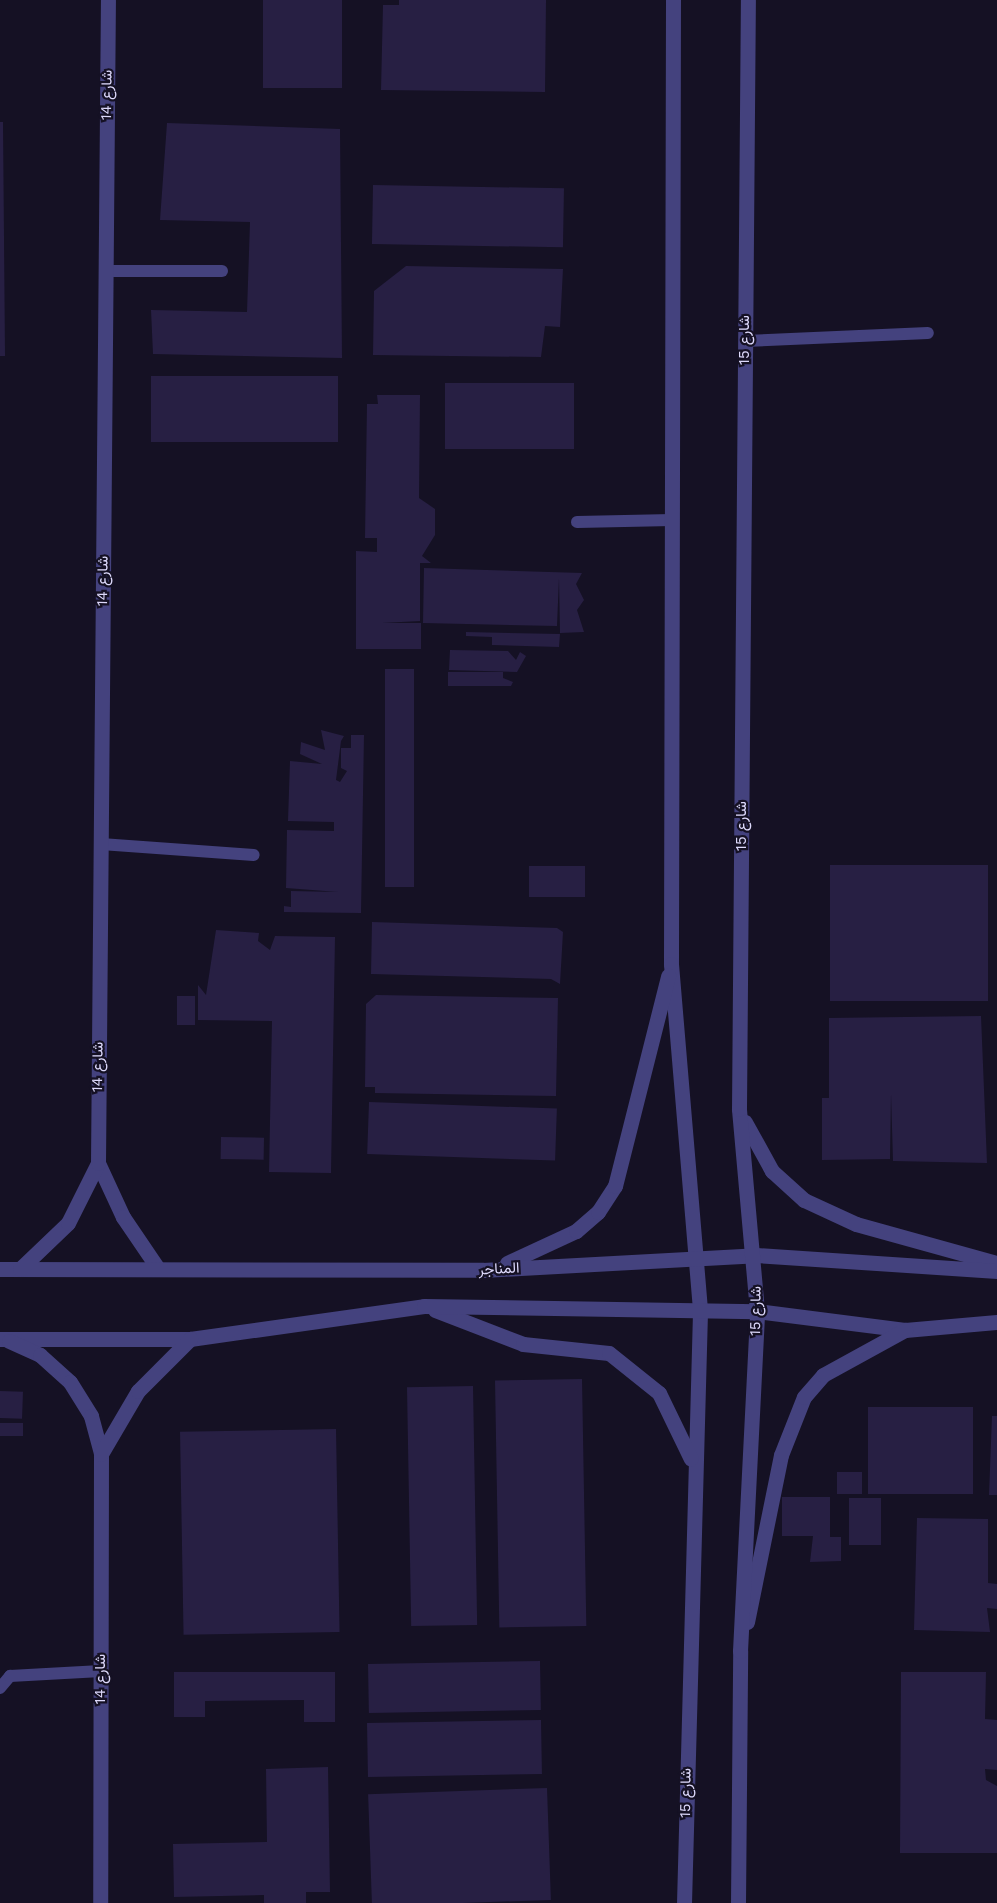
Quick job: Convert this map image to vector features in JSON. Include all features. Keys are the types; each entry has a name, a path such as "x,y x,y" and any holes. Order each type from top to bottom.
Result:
{"street":[{"name":"شارع 14","path":"108,0 98,1163 123,1217 157,1267"},
{"name":"شارع 15","path":"673,0 671,964 699,1256 700,1312 692,1462 684,1903"},
{"name":"شارع 15","path":"738,1903 740,1651 757,1311 756,1255 740,1109 748,0"},
{"name":"شارع 15","path":"483,1270 529,1256 576,1231 598,1212 615,1186 671,964"},
{"path":"740,1109 772,1171 804,1200 856,1224 997,1263"},
{"name":"شارع 14","path":"20,1269 68,1223 98,1163"},
{"name":"المناجر","path":"0,1269 157,1267 483,1270 699,1256 756,1255 997,1271"},
{"path":"424,1306 523,1344 609,1353 659,1393 692,1462"},
{"path":"2,1339 190,1339 424,1306 700,1312 757,1311 905,1330 997,1322"},
{"name":"شارع 15","path":"740,1651 789,1425 823,1375 905,1330"},
{"name":"شارع 14","path":"2,1339 40,1355 69,1382 90,1416 101,1454 100,1903"},
{"path":"101,1454 138,1391 190,1339"}],"lane":[{"path":"106,271 222,271"},
{"path":"745,341 928,333"},
{"path":"577,522 672,520"},
{"path":"100,844 254,855"},
{"path":"0,1688 10,1676 101,1671"}],"building":[{"path":"263,0 342,0 342,88 263,88"},
{"path":"399,0 546,0 545,92 381,90 383,5 399,5"},
{"path":"0,122 3,122 5,356 0,356"},
{"path":"167,123 340,129 342,358 153,354 151,310 247,312 250,222 160,220"},
{"path":"373,185 564,188 563,247 372,244"},
{"path":"406,266 563,269 560,327 545,326 541,357 373,355 374,291"},
{"path":"151,376 338,376 338,442 151,442"},
{"path":"445,383 574,383 574,449 445,449"},
{"path":"377,395 420,395 419,498 435,509 435,535 422,556 431,563 420,563 420,621 382,623 421,623 421,649 356,649 356,551 377,552 377,538 365,538 367,404 378,404"},
{"path":"424,568 582,573 576,584 584,600 577,610 584,632 560,633 559,578 557,626 423,623"},
{"path":"466,632 560,634 559,647 492,645 492,637 466,636"},
{"path":"450,650 508,651 516,660 520,652 526,656 517,672 449,670"},
{"path":"385,669 414,669 414,887 385,887"},
{"path":"448,672 503,672 503,678 513,682 511,686 448,686"},
{"path":"321,730 344,736 341,741 336,780 340,782 347,771 341,768 341,748 351,748 351,735 364,735 361,913 284,912 284,906 291,907 291,891 338,892 286,888 287,830 334,831 334,822 288,821 290,761 322,764 300,754 301,742 325,750"},
{"path":"830,865 988,865 988,1001 830,1001"},
{"path":"529,866 585,866 585,897 529,897"},
{"path":"372,922 557,928 563,932 560,984 551,979 371,974"},
{"path":"216,930 259,933 258,941 270,950 275,936 335,937 331,1173 269,1172 272,1021 198,1020 198,985 206,995"},
{"path":"376,995 558,998 556,1096 375,1093 375,1087 365,1087 366,1004"},
{"path":"177,996 195,996 195,1025 177,1025"},
{"path":"981,1016 987,1163 893,1161 891,1094 890,1159 822,1160 822,1098 829,1098 829,1018"},
{"path":"369,1102 557,1109 555,1161 367,1154"},
{"path":"221,1137 264,1138 264,1160 221,1159"},
{"path":"582,1379 586,1626 499,1627 495,1381"},
{"path":"473,1386 477,1625 411,1626 407,1387"},
{"path":"0,1391 23,1392 22,1419 0,1418"},
{"path":"868,1407 973,1407 973,1494 868,1494"},
{"path":"992,1416 997,1416 997,1495 989,1495"},
{"path":"0,1423 23,1423 23,1436 0,1436"},
{"path":"336,1429 340,1632 184,1635 180,1432"},
{"path":"837,1472 862,1472 862,1494 837,1494"},
{"path":"782,1497 830,1497 830,1537 841,1537 841,1561 810,1562 813,1536 782,1536"},
{"path":"849,1498 881,1498 881,1545 849,1545"},
{"path":"917,1518 988,1519 988,1583 997,1584 997,1609 987,1608 990,1632 914,1630"},
{"path":"540,1661 541,1710 369,1713 368,1664"},
{"path":"174,1672 335,1672 335,1722 304,1722 304,1700 205,1701 205,1717 174,1717"},
{"path":"901,1672 986,1672 985,1719 997,1720 997,1770 985,1769 986,1780 997,1786 997,1853 900,1853"},
{"path":"541,1720 542,1774 368,1777 367,1723"},
{"path":"328,1767 330,1892 306,1892 306,1903 264,1903 264,1895 174,1897 173,1844 267,1842 266,1769"},
{"path":"547,1788 551,1900 372,1903 368,1794"}]}
